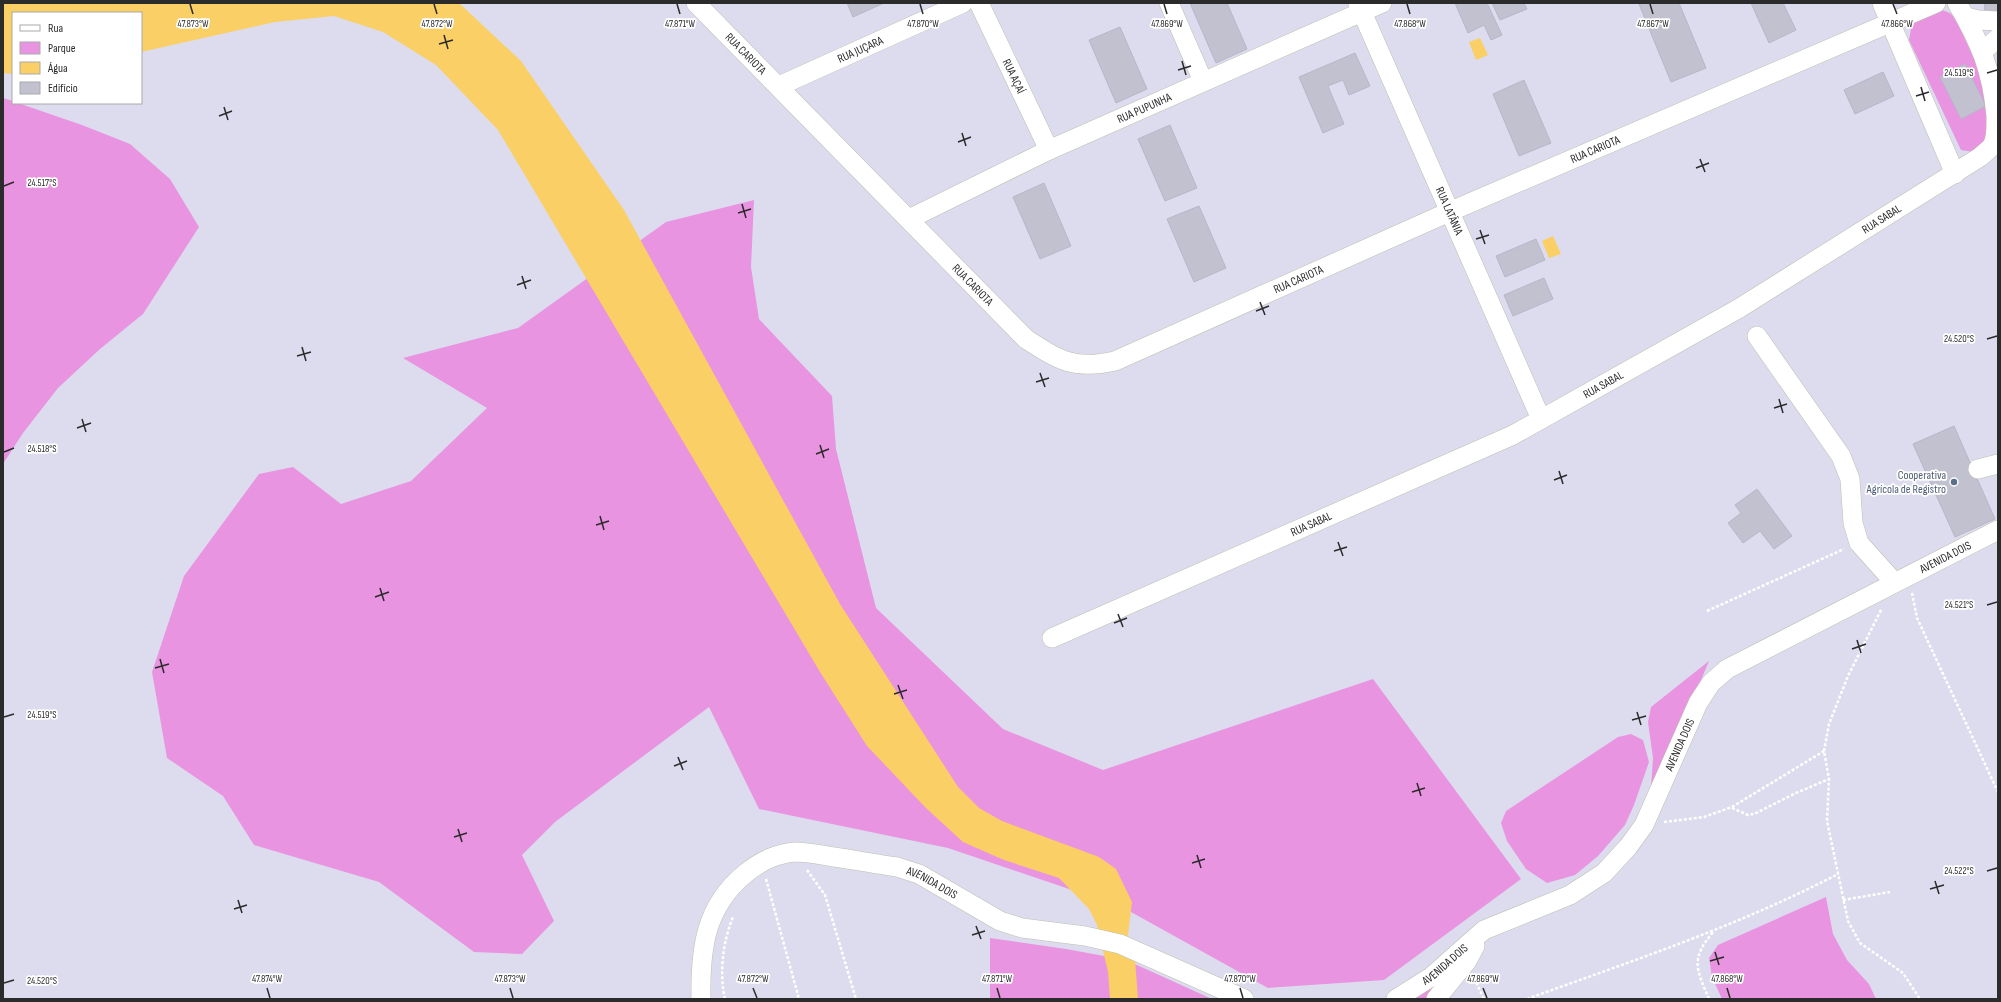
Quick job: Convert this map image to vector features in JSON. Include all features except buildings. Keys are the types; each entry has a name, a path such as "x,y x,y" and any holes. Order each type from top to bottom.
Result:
{"street":[{"name":"RUA CARIOTA","path":"696,3 779,86 1026,340 1053,356 1070,363 1085,365 1115,360 1449,212 1936,3"},
{"name":"RUA JUÇARA","path":"779,86 963,3"},
{"name":"RUA AÇAÍ","path":"979,3 1049,150"},
{"path":"1168,3 1203,81"},
{"name":"RUA PUPUNHA","path":"909,219 1049,150 1203,81 1360,7 1382,3"},
{"path":"1882,3 1955,174"},
{"name":"RUA LATÂNIA","path":"1360,7 1541,419"},
{"path":"1962,10 1978,20 1998,22"},
{"name":"RUA SABAL","path":"1052,638 1482,450 1541,419 1738,309 1955,174 1991,147 1995,138 1996,127 1993,86 1982,52 1962,10"},
{"path":"1982,52 1998,38"},
{"path":"1757,336 1841,456 1850,480 1853,523 1859,543 1902,578"},
{"path":"1978,469 1998,464"},
{"name":"AVENIDA DOIS","path":"1396,999 1431,977 1484,930 1570,895 1604,873 1628,847 1644,825 1698,703 1711,683 1727,669 1998,530"},
{"name":"AVENIDA DOIS","path":"701,999 700,977 704,948 709,922 716,906 732,884 758,863 777,855 806,852 897,867 909,871 951,891 1000,921 1022,928 1085,936 1120,944 1244,999"},
{"path":"1436,999 1467,961 1484,930"}],"path":[{"path":"1707,610 1859,543"},
{"path":"1902,578 1917,618 1998,792"},
{"path":"1882,609 1848,676 1829,724 1824,752 1829,779 1827,821 1848,921 1860,943 1903,973 1920,999"},
{"path":"1644,825 1704,817 1732,807 1824,752"},
{"path":"1732,807 1748,815 1754,814 1796,793 1829,779"},
{"path":"803,867 809,871 825,895 856,999"},
{"path":"1527,999 1715,930 1796,896 1838,874"},
{"path":"760,882 765,877 799,999"},
{"path":"1843,900 1890,892"},
{"path":"725,999 722,989 725,936 734,914"},
{"path":"1709,999 1696,966 1699,953 1715,930"}],"green space":[{"path":"1942,10 1950,13 1956,19 1986,85 1987,140 1973,152 1961,150 1909,40 1912,23"},
{"path":"3,98 12,101 12,104 21,104 82,125 130,144 170,179 199,227 143,314 100,349 58,388 23,433 3,464"},
{"path":"754,200 751,267 759,319 832,396 836,449 876,608 1003,729 1103,770 1373,679 1521,879 1384,980 1268,988 1122,907 948,848 759,809 709,707 555,822 522,855 554,921 522,954 474,952 379,882 254,845 223,796 167,758 152,672 184,576 259,474 293,467 341,504 411,481 487,408 403,358 518,328 666,222"},
{"path":"1709,661 1650,802 1653,758 1648,722 1651,707"},
{"path":"1631,734 1643,740 1649,762 1634,805 1625,825 1598,856 1575,875 1547,883 1526,869 1507,841 1501,823 1506,811 1618,737"},
{"path":"1826,897 1833,934 1847,960 1869,984 1876,999 1722,999 1712,977 1709,958 1718,945"},
{"path":"990,938 1066,949 1126,960 1212,999 990,999"},
{"path":"1468,952 1428,999 1412,999"}],"water":[{"path":"3,3 459,3 521,61 624,210 840,604 958,787 979,808 1002,821 1099,857 1116,869 1132,902 1128,935 1135,959 1138,999 1110,999 1108,972 1097,925 1089,909 1059,878 1004,860 963,842 926,808 867,746 820,672 498,130 436,65 383,32 334,16 275,22 142,52 142,12 12,12 12,74 3,73"},
{"path":"1480,38 1488,55 1476,60 1469,42"},
{"path":"1553,236 1561,254 1549,258 1542,241"}],"place":[{"name":"Cooperativa Agrícola de Registro","path":"1954,482"}]}
